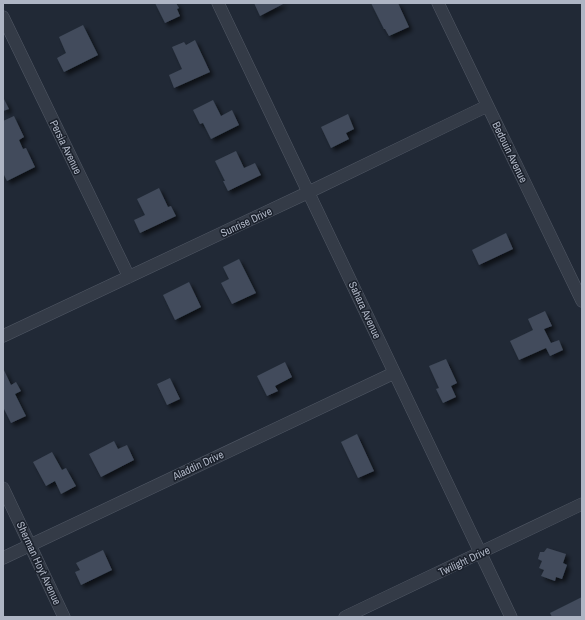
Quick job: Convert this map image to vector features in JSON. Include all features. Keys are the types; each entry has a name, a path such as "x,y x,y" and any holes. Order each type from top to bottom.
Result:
{"street":[{"name":"Sahara Avenue","path":"218,3 511,617"},
{"name":"Bedouin Avenue","path":"438,3 582,301"},
{"name":"Persia Avenue","path":"3,17 129,277"},
{"name":"Sunrise Drive","path":"3,336 309,192 487,106"},
{"name":"Aladdin Drive","path":"3,558 394,373"},
{"name":"Sherman Hoyt Avenue","path":"3,488 64,617"},
{"name":"Twilight Drive","path":"345,617 582,504"}],"building":[{"path":"155,3 176,3 179,8 177,9 180,16 165,23"},
{"path":"254,3 285,3 260,16"},
{"path":"371,3 398,3 409,27 389,36"},
{"path":"83,25 98,55 64,72 57,58 66,53 59,37"},
{"path":"195,40 210,72 174,88 169,75 182,69 172,47 184,42 186,45"},
{"path":"3,97 9,109 3,111"},
{"path":"213,100 221,116 232,110 239,125 211,139 203,123 200,124 193,110"},
{"path":"348,114 354,129 346,133 349,139 331,148 321,127"},
{"path":"14,116 24,137 19,140 23,149 26,148 35,167 7,181 3,173 3,121"},
{"path":"236,151 244,168 255,163 261,175 228,191 223,181 225,181 215,161"},
{"path":"159,188 168,207 171,206 176,216 140,233 134,220 145,215 137,199"},
{"path":"506,233 513,249 479,265 472,250"},
{"path":"239,259 256,293 232,304 221,283 229,279 223,267"},
{"path":"189,282 201,307 175,320 163,295"},
{"path":"545,311 552,326 544,329 551,343 559,340 563,350 550,356 546,348 519,360 510,341 533,330 528,319"},
{"path":"446,359 457,383 451,386 456,397 443,403 436,389 439,388 429,366"},
{"path":"285,362 292,377 275,386 278,391 267,396 257,376"},
{"path":"3,368 11,385 16,382 21,391 15,394 26,416 11,423 3,407"},
{"path":"170,378 180,399 167,405 157,384"},
{"path":"357,434 374,471 358,478 341,442"},
{"path":"114,441 118,449 127,445 134,460 101,477 89,454"},
{"path":"52,452 62,470 66,468 76,486 61,494 55,481 46,486 33,462"},
{"path":"547,548 566,554 563,563 567,565 562,579 556,577 555,581 541,576 544,570 539,568 542,561 538,559 540,552 544,552"},
{"path":"103,550 112,570 81,585 75,572 80,570 76,563"},
{"path":"582,597 582,617 552,617 550,613"}]}
